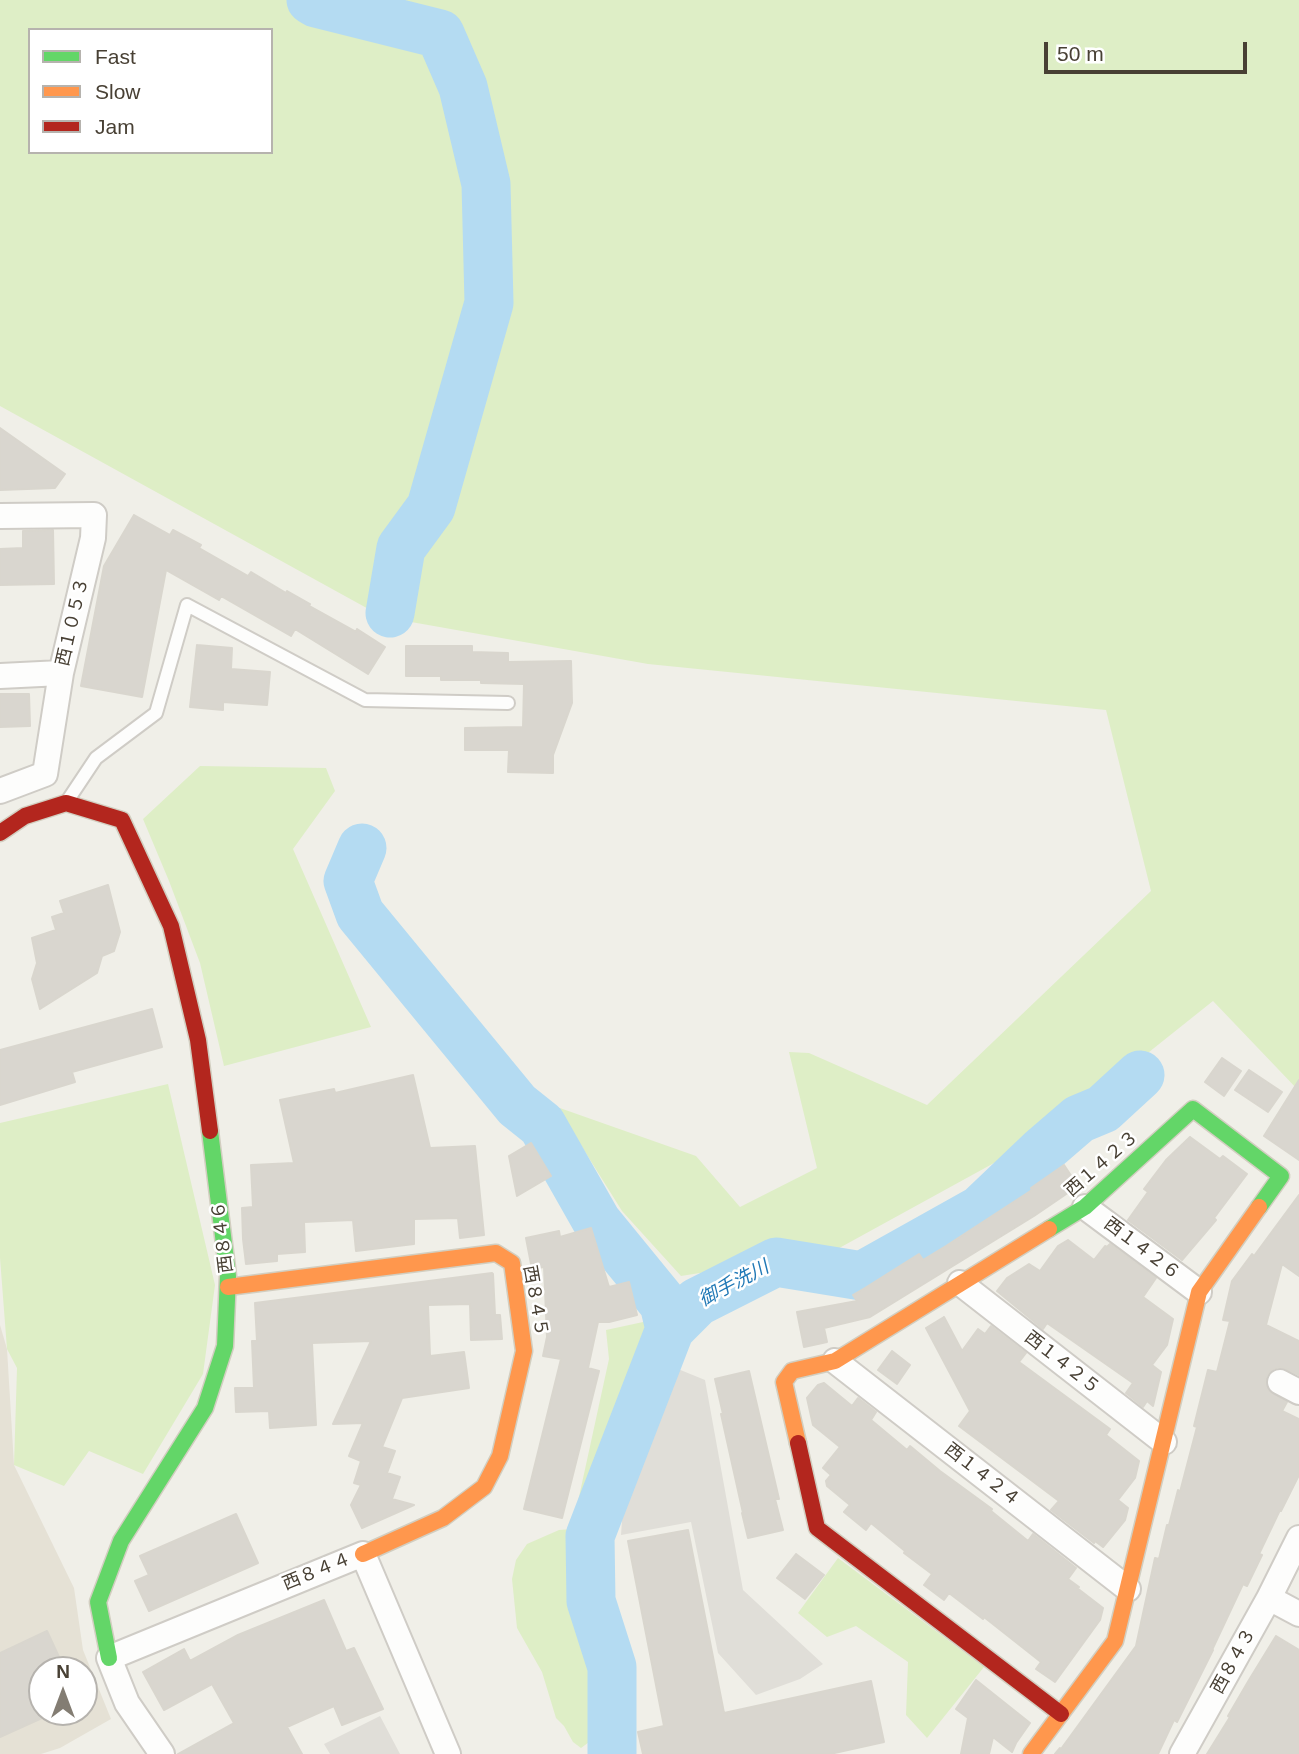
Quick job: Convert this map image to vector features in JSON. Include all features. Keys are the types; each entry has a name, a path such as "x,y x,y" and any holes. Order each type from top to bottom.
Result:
{"street":[{"name":"西１０５３","path":"0,516 94,515 93,538 61,673 45,774 0,790"},
{"path":"0,676 61,673"},
{"path":"0,833 25,816 66,803"},
{"name":"西８４６","path":"66,803 122,820 170,926 198,1040 228,1276 225,1346 205,1408 121,1541 98,1602 109,1658 127,1703 162,1754"},
{"name":"西１４２３","path":"1031,1754 1061,1714 1115,1641 1199,1292 1281,1176 1193,1109 1085,1207 835,1361 792,1371 785,1382 817,1528 1061,1714"},
{"name":"西１４２６","path":"1085,1207 1199,1292"},
{"name":"西８４５","path":"228,1287 496,1253 512,1263 524,1351 500,1457 484,1487 443,1518 363,1554"},
{"name":"西１４２５","path":"960,1283 1164,1442"},
{"name":"西１４２４","path":"835,1361 1128,1589"},
{"name":"西８４３","path":"1182,1754 1269,1598 1299,1538"},
{"name":"西８４４","path":"109,1658 363,1554 448,1754"},
{"path":"1269,1598 1299,1614"}],"lane":[{"path":"66,803 96,758 156,713 187,605 365,700 508,703"}],"shaded area":[{"path":"0,1325 7,1349 14,1465 74,1588 85,1656 28,1656 28,1726 98,1726 98,1687 111,1719 60,1748 41,1754 0,1754"},
{"path":"678,1369 705,1380 743,1590 823,1664 800,1679 756,1695 718,1653 691,1522 621,1535 623,1506"},
{"path":"380,1716 400,1754 330,1754 324,1744"}],"green space":[{"path":"0,0 1299,0 1299,1091 1213,1001 1045,1135 832,1252 681,1276 622,1211 557,1107 696,1156 740,1207 817,1168 789,1052 809,1053 927,1105 1151,891 1106,710 648,664 383,617 0,406"},
{"path":"200,766 326,768 335,791 293,849 371,1027 224,1066 200,963 143,819"},
{"path":"168,1084 215,1285 203,1374 143,1474 89,1451 64,1486 14,1465 17,1368 7,1349 0,1258 0,1123"},
{"path":"657,1319 656,1348 575,1556 580,1617 601,1692 596,1737 581,1748 573,1742 556,1718 542,1672 517,1628 512,1579 516,1560 527,1544 559,1530 572,1529 609,1359 606,1330"},
{"path":"838,1558 984,1667 927,1738 906,1715 908,1662 856,1626 827,1637 798,1613"}],"building":[{"path":"0,428 65,474 55,488 0,490"},
{"path":"134,515 170,535 173,530 248,576 251,572 385,647 368,674 295,629 291,636 221,596 219,600 166,570 142,697 81,686 104,566"},
{"path":"53,530 54,584 0,585 0,549 23,548 23,531"},
{"path":"197,645 232,648 231,669 270,672 267,705 223,702 223,710 190,707"},
{"path":"406,646 472,646 472,652 508,653 508,662 571,661 572,703 553,755 553,773 508,772 509,750 465,750 465,728 523,727 524,684 441,680 441,676 406,676"},
{"path":"0,694 29,694 30,726 0,727"},
{"path":"108,885 120,932 114,951 102,956 97,973 40,1009 32,979 37,963 32,938 56,930 52,917 64,913 60,901"},
{"path":"152,1009 162,1047 72,1072 75,1082 0,1105 0,1050"},
{"path":"1222,1058 1241,1071 1224,1096 1205,1082"},
{"path":"1249,1070 1282,1092 1268,1112 1235,1090"},
{"path":"413,1075 430,1148 475,1146 484,1235 460,1238 458,1218 414,1219 414,1244 356,1251 353,1220 304,1222 305,1252 277,1254 277,1261 246,1264 242,1208 253,1207 251,1165 294,1163 280,1100 334,1089 335,1093"},
{"path":"1299,1080 1299,1160 1264,1136"},
{"path":"1190,1137 1220,1159 1223,1156 1247,1174 1214,1218 1216,1220 1182,1260 1128,1220 1148,1192 1144,1189 1166,1160"},
{"path":"531,1143 551,1176 517,1196 509,1156"},
{"path":"1064,1165 1078,1186 870,1317 824,1328 827,1342 804,1347 797,1312 857,1301 853,1295 919,1254 923,1260 946,1246 1032,1190 1031,1188"},
{"path":"1299,1195 1299,1276 1282,1264 1266,1325 1299,1341 1299,1375 1279,1367 1267,1375 1265,1382 1268,1390 1287,1402 1282,1411 1299,1419 1299,1475 1259,1554 1262,1555 1247,1586 1243,1584 1177,1722 1174,1720 1158,1754 1055,1754 1136,1646 1155,1558 1159,1559 1178,1490 1180,1492 1208,1370 1217,1372 1230,1321 1223,1320 1232,1281"},
{"path":"591,1228 609,1287 629,1282 637,1315 598,1322 588,1368 599,1371 562,1518 524,1509 561,1359 543,1356 547,1337 544,1267 532,1269 526,1238 559,1231 560,1237"},
{"path":"1068,1240 1094,1260 1105,1246 1110,1244 1156,1278 1143,1297 1173,1319 1167,1345 1152,1365 1161,1372 1153,1406 1147,1401 1143,1407 1126,1393 1133,1383 1047,1323 1043,1329 997,1291 1007,1278 1029,1264 1040,1271 1058,1246"},
{"path":"492,1273 495,1315 500,1315 502,1339 471,1340 470,1304 428,1305 430,1356 464,1352 469,1388 402,1398 382,1447 395,1451 387,1473 400,1477 392,1499 414,1505 362,1528 351,1505 361,1485 354,1483 361,1461 349,1456 363,1423 333,1424 371,1341 312,1343 316,1425 270,1428 269,1411 236,1412 235,1388 254,1388 252,1341 257,1341 255,1303"},
{"path":"944,1317 962,1351 978,1329 985,1334 991,1326 1026,1353 1019,1362 1110,1429 1106,1435 1139,1461 1135,1478 1118,1500 1128,1508 1125,1520 1103,1547 1051,1510 1059,1501 959,1426 970,1411 926,1328"},
{"path":"892,1351 910,1365 897,1384 878,1370"},
{"path":"749,1371 779,1499 775,1499 783,1530 748,1538 715,1379"},
{"path":"824,1383 852,1406 858,1398 876,1412 871,1420 907,1450 910,1446 992,1509 991,1511 1028,1541 1033,1534 1076,1568 1068,1579 1103,1608 1100,1620 1055,1682 1036,1669 1041,1662 984,1617 983,1619 949,1593 944,1600 924,1585 932,1574 871,1523 866,1530 844,1512 850,1505 827,1486 826,1481 831,1475 823,1468 840,1447 813,1425 807,1398 818,1385"},
{"path":"236,1514 258,1563 149,1611 135,1581 149,1575 140,1556"},
{"path":"688,1530 724,1713 871,1681 884,1742 830,1754 643,1754 638,1732 664,1726 628,1541"},
{"path":"796,1554 824,1575 805,1599 777,1578"},
{"path":"324,1600 346,1651 354,1648 383,1709 342,1725 334,1706 287,1727 302,1754 178,1754 234,1723 212,1684 164,1710 143,1672 184,1649 190,1661 238,1635"},
{"path":"47,1631 59,1656 28,1656 28,1724 0,1737 0,1653"},
{"path":"1276,1636 1299,1650 1299,1754 1207,1754 1230,1717 1228,1716"},
{"path":"976,1680 1030,1723 1012,1752 993,1737 989,1754 961,1754 968,1718 956,1709"}],"waterway":[{"path":"311,0 440,34 463,87 486,184 489,303 431,507 401,548 390,613"},
{"path":"362,848 348,881 360,914 517,1105 542,1125 597,1222 664,1304 670,1329"},
{"name":"御手洗川","path":"612,1754 612,1667 591,1601 590,1536 670,1329 697,1302 776,1262 862,1276 980,1210 1079,1119 1103,1109 1140,1075"}],"traffic: fast":[{"path":"1049,1229 1085,1207 1193,1109 1281,1176 1259,1207"},
{"path":"109,1658 98,1602 121,1541 205,1408 225,1346 228,1276 210,1131"}],"traffic: slow":[{"path":"1031,1754 1115,1641 1199,1292 1259,1207"},
{"path":"798,1443 784,1382 792,1371 835,1361 1049,1229"},
{"path":"228,1287 496,1253 512,1263 524,1351 500,1456 484,1487 443,1518 363,1554"}],"traffic: jam":[{"path":"0,833 25,816 66,803 122,820 171,926 198,1040 210,1131"},
{"path":"798,1443 817,1528 1061,1714"}]}
